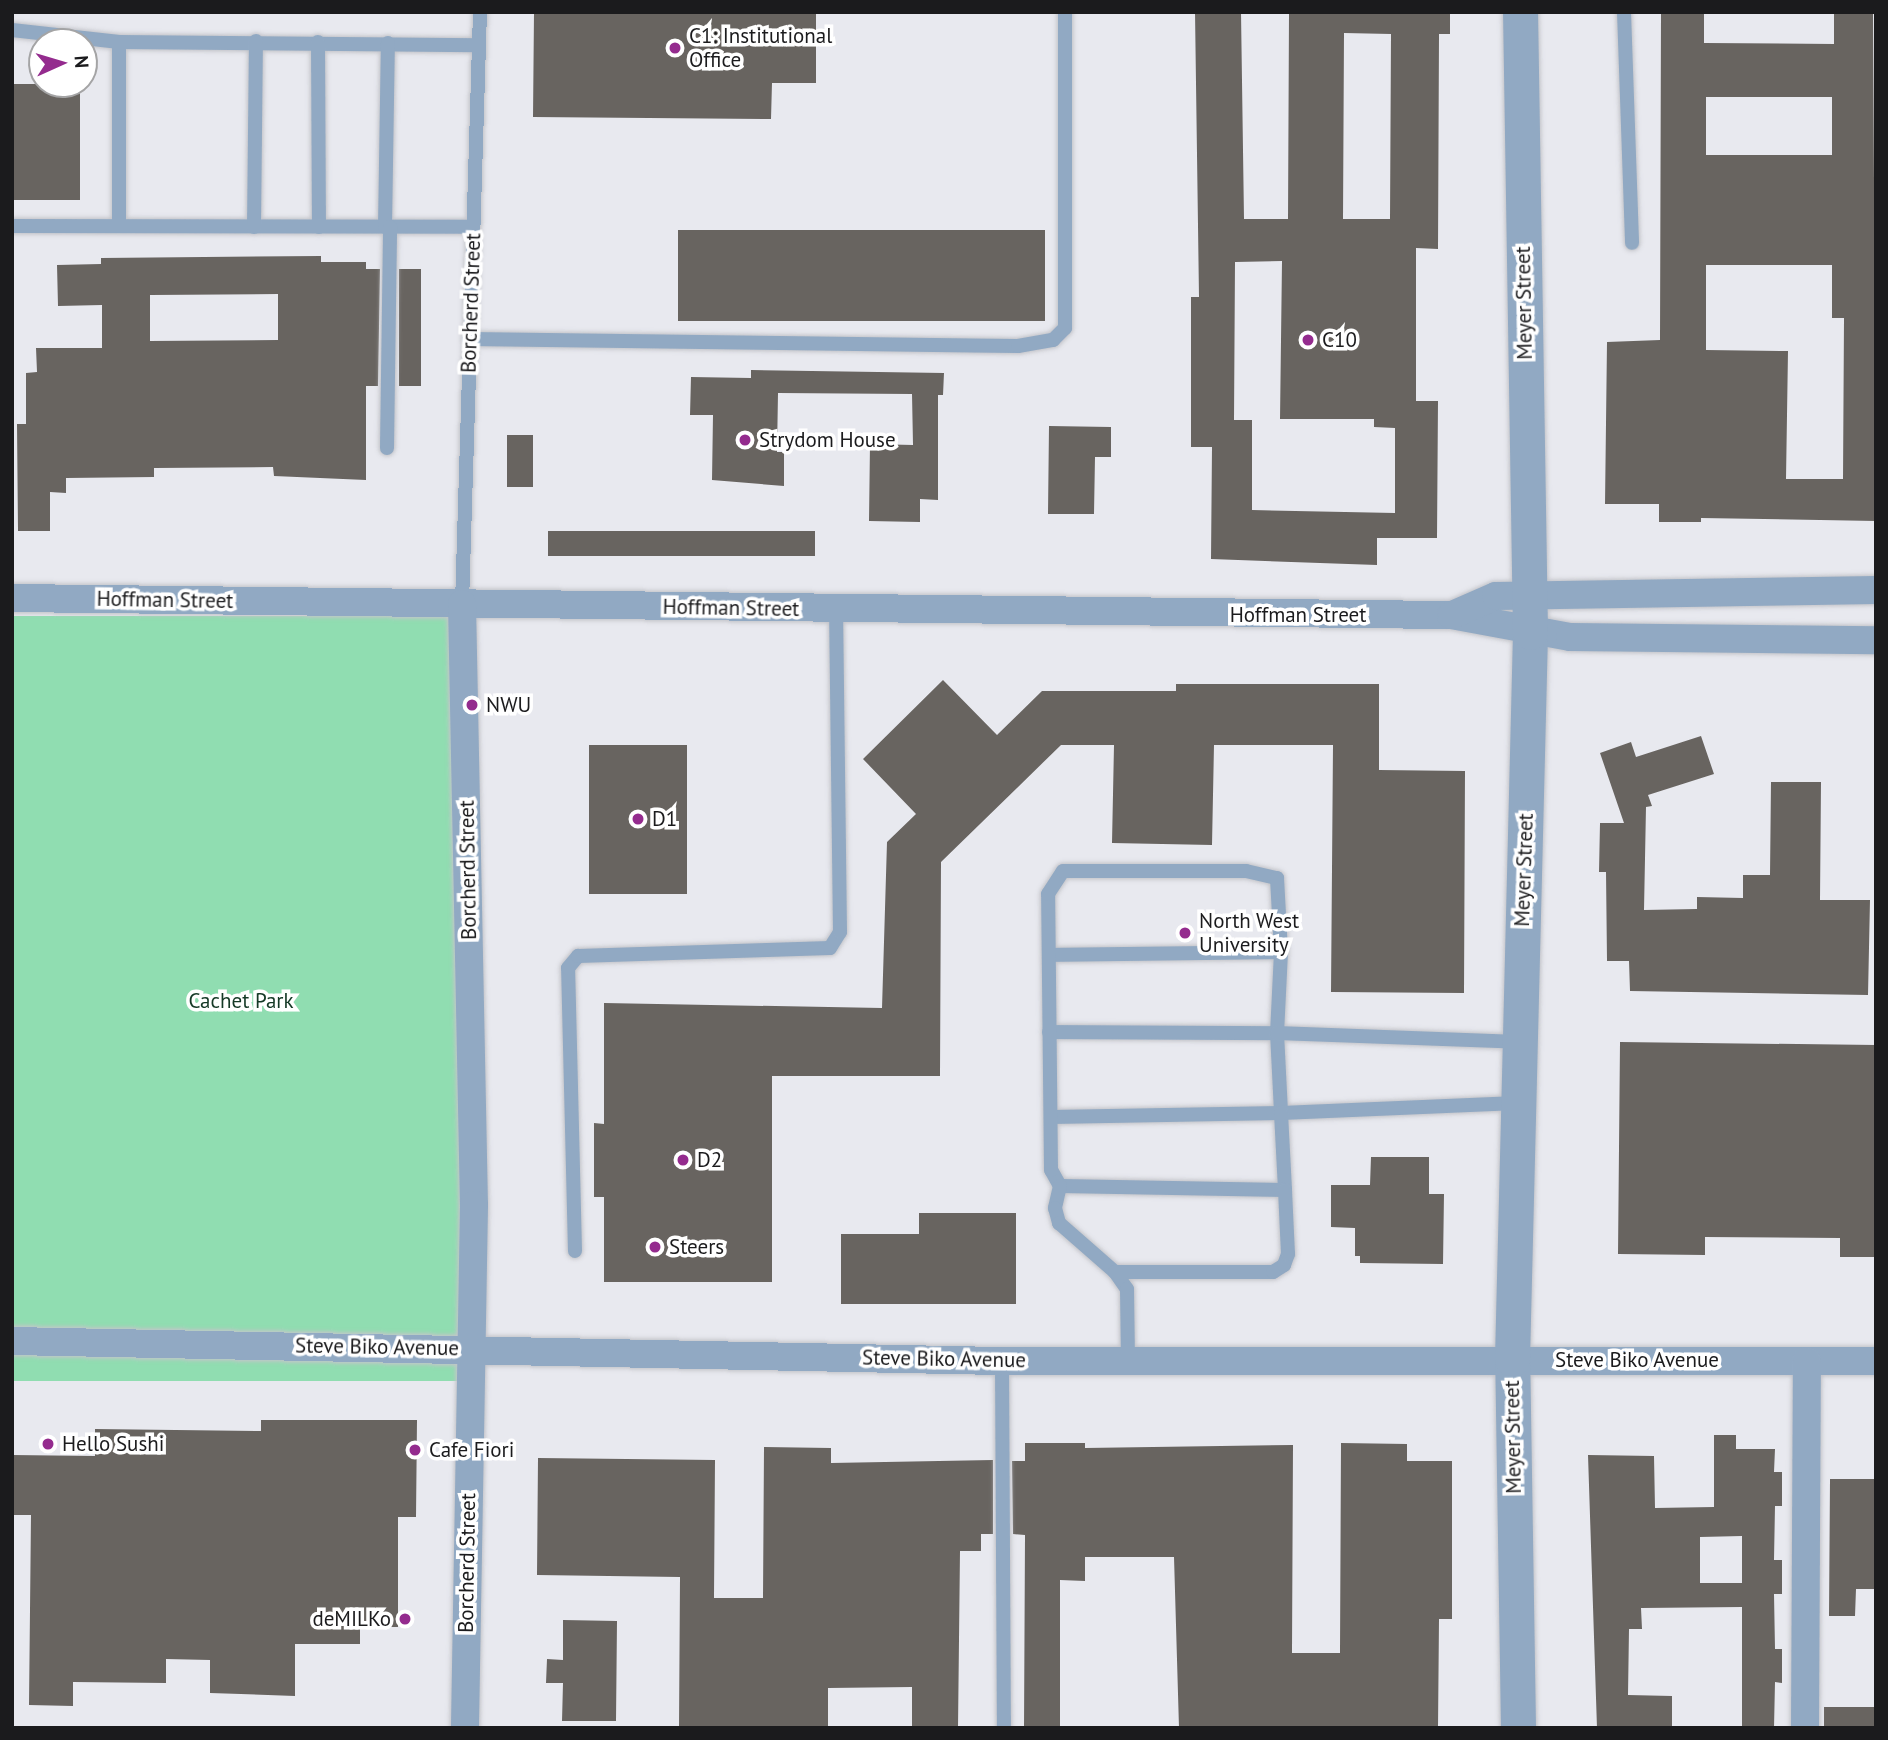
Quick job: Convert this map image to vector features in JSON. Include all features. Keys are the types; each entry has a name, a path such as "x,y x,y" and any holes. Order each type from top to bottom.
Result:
{"street":[{"name":"Meyer Street","path":"1518,1728 1512,1359 1530,632 1520,12"},
{"name":"Hoffman Street","path":"1451,615 1496,596 1529,594 1876,590"},
{"name":"Hoffman Street","path":"12,598 836,610 1451,615 1497,621 1530,632 1570,637 1876,640"},
{"name":"Borcherd Street","path":"462,604 474,1205 468,1349 465,1728"},
{"name":"Steve Biko Avenue","path":"12,1341 1002,1361 1876,1361"},
{"path":"1805,1728 1807,1361"}],"lane":[{"name":"Borcherd Street","path":"462,604 480,12"},
{"path":"469,339 1018,346 1053,340 1065,328 1065,12"},
{"path":"1624,12 1632,243"},
{"path":"12,30 119,41 479,45"},
{"path":"118,226 119,41"},
{"path":"254,227 256,41"},
{"path":"318,42 319,227"},
{"path":"387,448 388,43"},
{"path":"12,226 473,227"},
{"path":"575,1251 568,968 578,956 830,948 840,932 836,610"},
{"path":"1115,1272 1273,1272 1284,1265 1288,1254 1277,1033 1282,952 1277,878 1246,871 1075,871 1056,875 1048,894 1051,1170 1060,1186 1055,1208 1059,1223 1115,1272 1127,1289 1128,1360"},
{"path":"1049,956 1282,952"},
{"path":"1049,1032 1277,1033 1519,1042"},
{"path":"1051,1117 1281,1113 1517,1102"},
{"path":"1060,1186 1285,1190"},
{"path":"1002,1361 1004,1728"}],"green space":[{"name":"Cachet Park","path":"12,616 470,616 470,1381 12,1381"}],"building":[{"name":"C1: Institutional Office","path":"534,12 816,12 816,83 772,83 771,119 533,117"},
{"path":"1195,12 1241,12 1244,219 1288,219 1289,12 1450,12 1450,34 1439,34 1438,249 1416,248 1416,401 1438,401 1437,538 1377,538 1377,565 1211,559 1212,447 1191,447 1191,297 1199,297","holes":["1344,33 1391,34 1390,219 1343,219","1282,261 1280,419 1374,419 1374,427 1395,428 1395,513 1252,510 1252,420 1234,420 1235,262"]},
{"path":"1661,12 1704,12 1704,43 1834,44 1834,12 1873,12 1876,521 1701,518 1701,522 1659,522 1659,504 1605,504 1607,342 1660,340","holes":["1706,97 1832,97 1832,155 1706,155","1706,265 1832,265 1832,318 1844,318 1843,479 1786,479 1788,351 1706,350"]},
{"path":"12,84 28,84 28,98 80,98 80,200 12,200"},
{"path":"678,230 1045,230 1045,321 678,321"},
{"path":"321,256 321,262 366,262 366,269 380,269 378,386 366,386 366,480 274,476 273,467 154,468 154,477 66,478 66,493 50,492 50,531 18,531 17,424 26,424 26,373 37,372 36,348 102,348 102,305 58,306 57,265 101,264 101,258","holes":["278,294 278,340 150,341 150,295"]},
{"path":"399,269 421,269 421,386 399,386"},
{"path":"751,370 944,373 943,395 938,395 938,500 920,499 920,522 869,521 870,444 913,445 912,394 778,393 777,452 784,452 784,486 712,480 713,415 690,415 691,377 751,378"},
{"path":"1049,426 1111,427 1111,457 1095,457 1094,514 1048,514"},
{"path":"507,435 533,435 533,487 507,487"},
{"path":"548,531 815,531 815,556 548,556"},
{"path":"943,680 997,735 1042,691 1176,691 1176,684 1379,684 1379,770 1465,771 1464,993 1331,992 1333,745 1214,745 1212,845 1112,843 1114,745 1061,745 941,862 940,1076 772,1076 772,1282 604,1282 604,1197 594,1197 594,1123 604,1124 604,1003 882,1008 887,842 916,814 863,759"},
{"path":"1701,736 1714,774 1648,795 1652,806 1646,807 1644,910 1697,909 1697,897 1743,898 1743,875 1770,875 1771,782 1821,782 1820,900 1870,900 1868,995 1630,991 1629,961 1607,961 1606,872 1599,872 1600,823 1624,823 1600,753 1631,742 1636,757"},
{"name":"D1","path":"589,745 687,745 687,894 589,894"},
{"path":"1620,1042 1876,1045 1876,1257 1840,1257 1840,1238 1705,1237 1705,1255 1618,1254"},
{"path":"1371,1157 1429,1157 1429,1194 1444,1194 1443,1264 1360,1263 1360,1256 1355,1256 1355,1228 1331,1227 1331,1185 1370,1185"},
{"path":"919,1213 1016,1213 1016,1304 841,1304 841,1234 919,1234"},
{"path":"261,1420 417,1420 416,1517 398,1517 398,1627 360,1627 360,1644 295,1644 295,1696 210,1693 210,1660 166,1659 166,1683 73,1682 73,1706 29,1705 31,1515 12,1515 12,1455 95,1456 95,1429 261,1431"},
{"path":"1714,1435 1736,1435 1736,1449 1775,1449 1774,1472 1782,1472 1782,1506 1775,1506 1774,1560 1782,1560 1782,1594 1774,1594 1775,1649 1782,1649 1782,1683 1775,1682 1774,1728 1742,1728 1742,1607 1641,1608 1642,1629 1629,1629 1628,1695 1672,1696 1672,1728 1597,1728 1588,1455 1654,1456 1655,1508 1714,1507","holes":["1742,1536 1742,1583 1700,1583 1700,1537"]},
{"path":"1025,1443 1085,1443 1085,1448 1293,1445 1292,1653 1340,1653 1341,1443 1407,1444 1407,1461 1452,1461 1452,1619 1439,1619 1438,1728 1179,1728 1174,1557 1085,1557 1085,1581 1060,1580 1060,1728 1024,1728 1025,1535 1013,1534 1012,1461 1025,1461"},
{"path":"764,1447 831,1448 831,1463 993,1460 993,1534 981,1534 981,1551 960,1551 958,1728 912,1728 912,1687 828,1688 828,1728 679,1728 680,1577 537,1575 538,1458 715,1460 714,1598 763,1598"},
{"path":"1830,1479 1876,1479 1876,1589 1856,1589 1855,1616 1829,1616"},
{"path":"563,1620 617,1621 616,1721 562,1721 563,1683 546,1683 547,1659 563,1660"},
{"path":"1824,1707 1876,1707 1876,1728 1824,1728"}],"place":[{"name":"C1: Institutional Office","path":"675,48"},
{"name":"C10","path":"1308,340"},
{"name":"Strydom House","path":"745,440"},
{"name":"NWU","path":"472,705"},
{"name":"D1","path":"638,819"},
{"name":"North West University","path":"1185,933"},
{"name":"D2","path":"683,1160"},
{"name":"Steers","path":"655,1247"},
{"name":"Hello Sushi","path":"48,1444"},
{"name":"Cafe Fiori","path":"415,1450"},
{"name":"deMILKo","path":"405,1619"}]}
